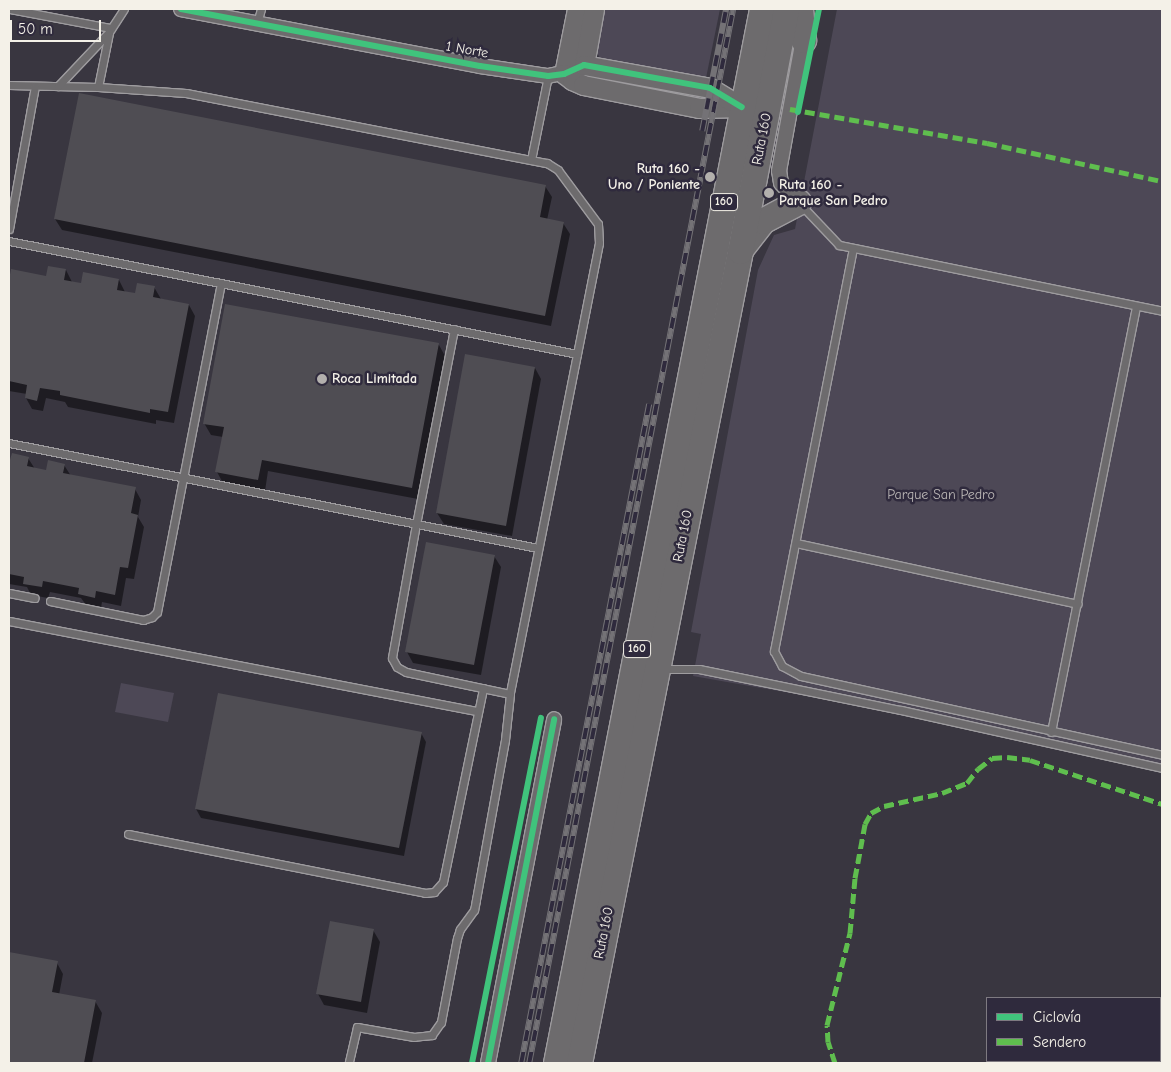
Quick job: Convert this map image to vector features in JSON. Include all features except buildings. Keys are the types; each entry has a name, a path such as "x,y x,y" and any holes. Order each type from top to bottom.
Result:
{"highway":[{"name":"Ruta 160","path":"556,1063 762,9"},
{"name":"Ruta 160","path":"579,1063 786,9"},
{"path":"800,9 803,40"},
{"path":"740,251 749,236 762,221 798,202"},
{"path":"595,1063 596,973"}],"street":[{"name":"1 Norte","path":"181,9 480,66 556,75 583,85 693,107 714,109 742,107 767,111"},
{"path":"556,75 577,9"},
{"path":"556,75 584,65 594,9"},
{"path":"798,202 782,183 779,172 809,9"},
{"name":"1 Norte","path":"584,65 710,88 742,107"},
{"path":"488,1063 554,719"}],"lane":[{"path":"10,9 110,30"},
{"path":"58,86 110,30 124,9"},
{"path":"258,24 260,9"},
{"path":"98,86 110,30"},
{"path":"531,160 556,75"},
{"path":"9,85 98,86 186,93 547,163 558,170 595,219 600,230 510,694 506,740 474,910 460,929 457,938 441,1022 432,1035 414,1037 357,1027 349,1063"},
{"path":"9,229 36,86"},
{"path":"798,202 839,245 1162,311"},
{"path":"9,241 577,354"},
{"path":"853,248 774,651 782,666 801,676 1162,755"},
{"path":"50,602 143,620 155,615 158,608 221,283"},
{"path":"1051,732 1136,306"},
{"path":"454,329 392,649 394,662 406,672 510,694"},
{"path":"9,443 538,548"},
{"path":"796,543 1076,604"},
{"path":"9,593 35,598"},
{"path":"9,622 476,711"},
{"path":"656,669 687,667 699,669 901,710 1162,768"},
{"path":"128,834 425,893 434,892 443,882 476,711 483,688"}],"green space":[{"path":"605,9 720,9 706,78 600,58 595,49"},
{"name":"Parque San Pedro","path":"837,9 1162,9 1162,769 865,706 693,676 701,634 691,632 758,270 774,235 795,229"},
{"path":"121,683 174,693 168,722 115,712"}],"railway":[{"path":"702,131 726,9"},
{"path":"529,1063 733,9"},
{"path":"521,1063 649,404"}],"marked path":[{"path":"790,109 987,143 1162,181"},
{"path":"835,1063 828,1042 827,1025 850,933 855,878 865,824 871,813 884,806 942,793 967,783 978,769 992,758 1007,757 1030,760 1162,804"}],"cycle path":[{"path":"181,9 480,66 548,76 564,74 584,65 710,88 742,107"},
{"path":"798,112 819,9"},
{"path":"472,1063 541,718"},
{"path":"488,1063 554,719"}],"place":[{"name":"Ruta 160 - Uno / Poniente","path":"710,177"},
{"name":"Ruta 160 - Parque San Pedro","path":"769,193"},
{"name":"Roca Limitada","path":"322,379"}]}
